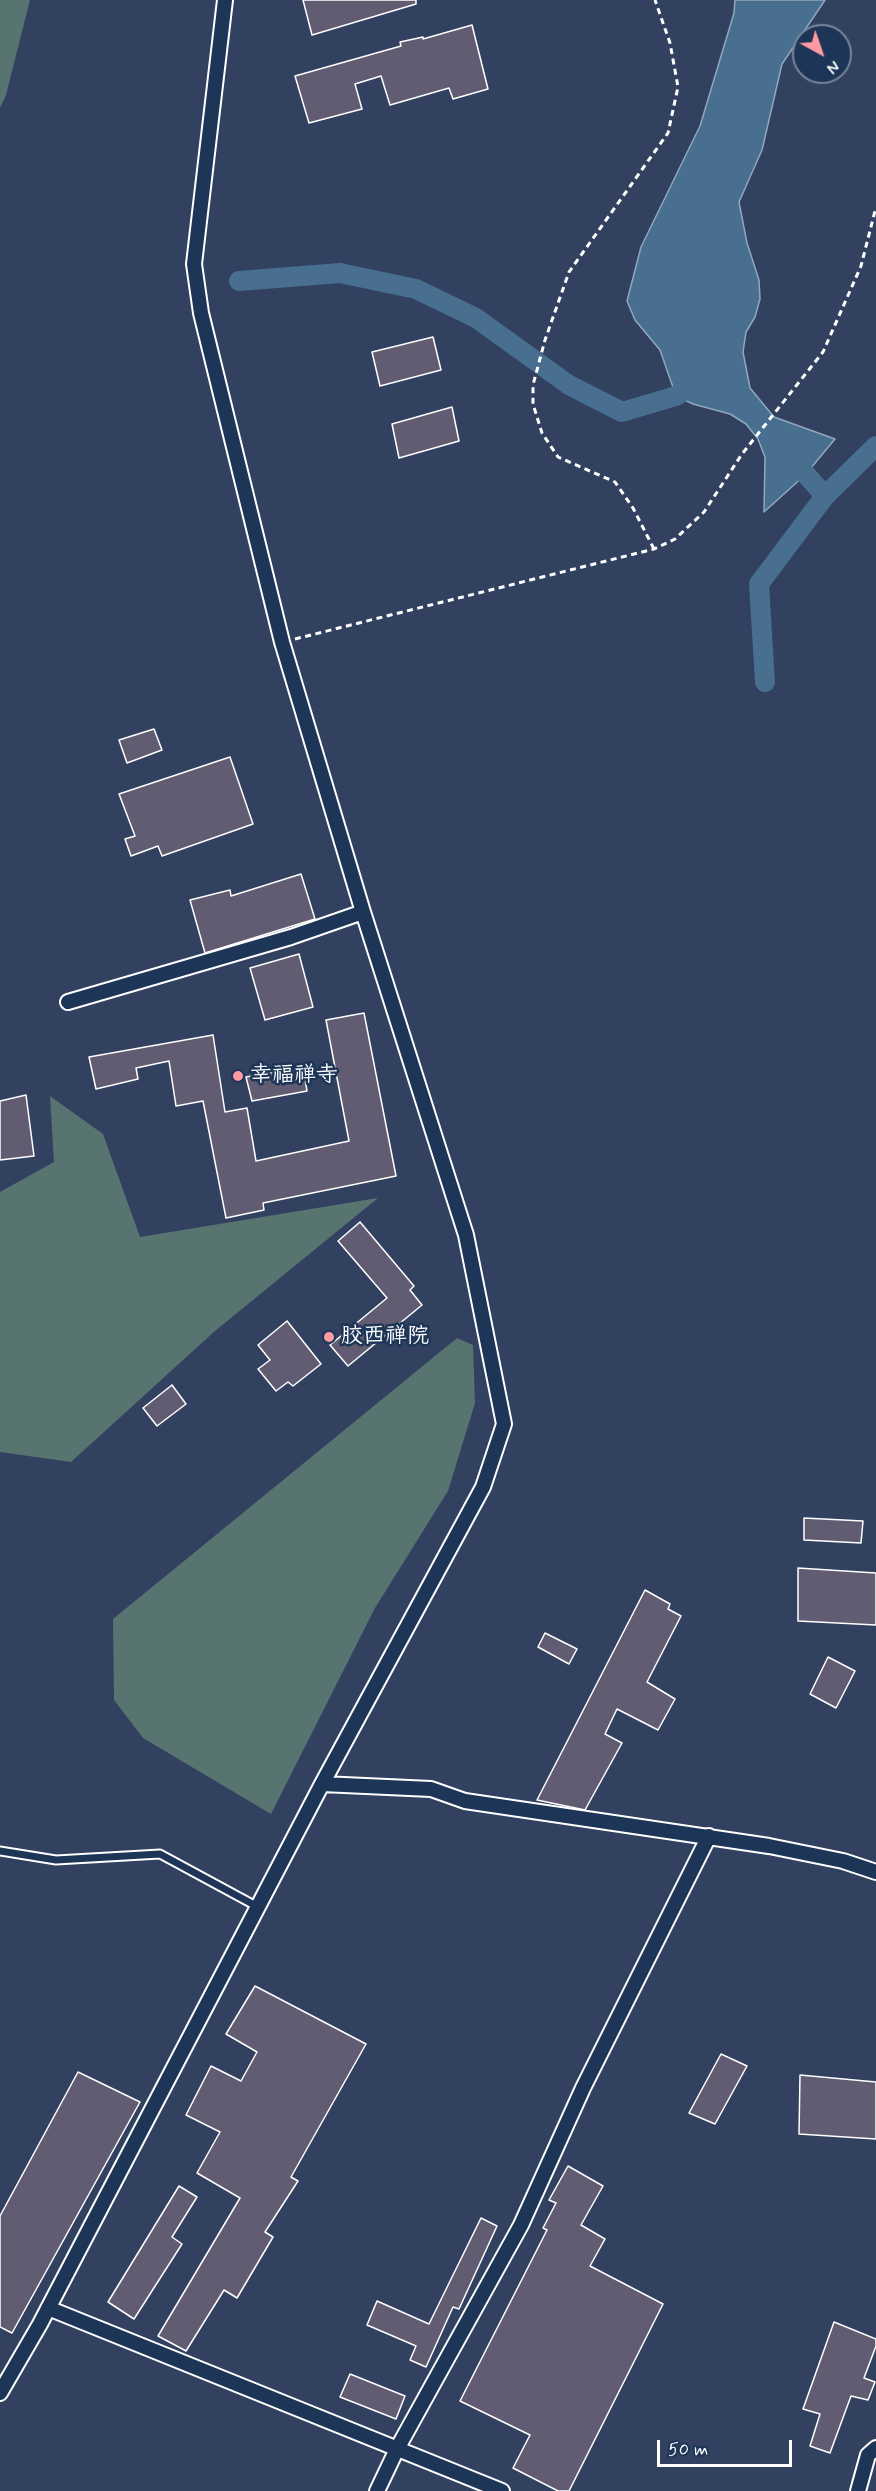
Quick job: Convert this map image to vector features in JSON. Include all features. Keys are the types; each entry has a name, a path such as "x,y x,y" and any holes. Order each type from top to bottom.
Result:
{"street":[{"path":"0,2393 48,2308 322,1784 483,1487 504,1424 466,1235 363,912 282,642 201,313 194,264 225,0"},
{"path":"68,1002 291,937 363,912"},
{"path":"322,1784 431,1789 465,1801 709,1836 843,1861 876,1872"},
{"path":"377,2491 397,2449 521,2225 583,2088 709,1836"},
{"path":"48,2308 502,2491"},
{"path":"858,2491 868,2455 876,2448"}],"lane":[{"path":"0,1851 56,1860 160,1854 258,1907"}],"path":[{"path":"654,549 633,508 615,482 558,456 542,433 533,404 533,385 545,340 569,272 668,133 678,87 670,43 655,0"},
{"path":"282,642 654,549 675,538 704,512 742,454 823,352 861,266 876,207"}],"green space":[{"path":"0,0 30,0 6,95 0,108"},
{"path":"50,1096 103,1134 140,1237 378,1198 215,1331 71,1462 0,1452 0,1192 54,1162"},
{"path":"457,1338 473,1345 475,1403 448,1491 375,1608 271,1814 143,1738 114,1700 113,1619"}],"water":[{"path":"735,0 825,0 809,24 792,24 792,49 782,64 762,150 739,202 747,243 759,280 760,299 755,317 746,332 743,352 750,388 774,417 835,439 806,474 764,512 765,457 758,439 746,424 730,414 693,404 676,396 660,350 635,320 627,301 641,247 700,126 734,13"}],"building":[{"path":"303,0 416,0 416,4 312,35"},
{"path":"472,25 488,89 453,99 449,88 390,105 381,76 355,84 362,109 309,123 295,76 401,46 400,42 423,37 423,39"},
{"path":"433,337 441,370 380,386 372,352"},
{"path":"452,407 459,441 399,458 392,424"},
{"path":"154,729 162,750 127,763 119,740"},
{"path":"230,757 253,824 162,856 158,846 131,856 125,839 135,836 119,794"},
{"path":"301,874 315,919 205,953 190,900 230,890 231,896"},
{"path":"299,954 313,1007 265,1020 250,968"},
{"path":"364,1013 396,1176 263,1203 264,1210 226,1218 203,1101 176,1106 169,1061 136,1068 138,1079 96,1089 89,1057 213,1035 225,1112 247,1108 256,1161 349,1141 326,1020"},
{"path":"303,1067 307,1091 252,1101 246,1077"},
{"path":"26,1095 34,1156 0,1160 0,1101"},
{"path":"360,1222 414,1286 410,1290 422,1305 348,1366 330,1345 387,1298 338,1241"},
{"path":"287,1321 321,1364 293,1386 288,1382 276,1391 258,1369 270,1360 258,1345"},
{"path":"172,1385 186,1404 157,1426 143,1408"},
{"path":"804,1518 863,1521 861,1543 804,1540"},
{"path":"798,1568 876,1573 876,1625 798,1621"},
{"path":"645,1590 670,1604 668,1609 681,1616 647,1682 675,1699 658,1730 617,1709 605,1734 622,1743 585,1810 537,1800"},
{"path":"545,1633 577,1649 569,1664 538,1647"},
{"path":"828,1657 855,1671 836,1708 810,1694"},
{"path":"255,1986 366,2044 291,2177 298,2181 265,2232 273,2237 237,2298 224,2290 186,2351 158,2336 240,2198 197,2173 220,2132 186,2115 211,2066 241,2081 257,2052 226,2034"},
{"path":"721,2054 747,2066 715,2124 689,2113"},
{"path":"78,2072 140,2102 12,2333 0,2327 0,2216"},
{"path":"800,2075 876,2082 876,2139 799,2134"},
{"path":"568,2166 603,2186 581,2225 605,2239 590,2266 663,2304 569,2491 558,2491 513,2468 530,2435 460,2401 547,2230 543,2228 556,2203 549,2200"},
{"path":"179,2186 197,2197 172,2237 182,2244 134,2319 108,2302"},
{"path":"481,2218 497,2226 459,2309 453,2307 426,2367 410,2360 416,2346 367,2325 377,2301 429,2324"},
{"path":"834,2322 876,2339 876,2346 864,2378 875,2382 868,2400 851,2396 830,2453 810,2446 820,2414 803,2409"},
{"path":"350,2374 405,2396 396,2419 340,2397"}],"waterway":[{"path":"239,281 340,273 416,289 476,318 569,385 622,412 676,396 697,382"},
{"path":"765,682 759,584 825,496 876,446"},
{"path":"788,454 825,496"}],"place":[{"name":"幸福禅寺","path":"238,1076"},
{"name":"胶西禅院","path":"329,1337"}]}
